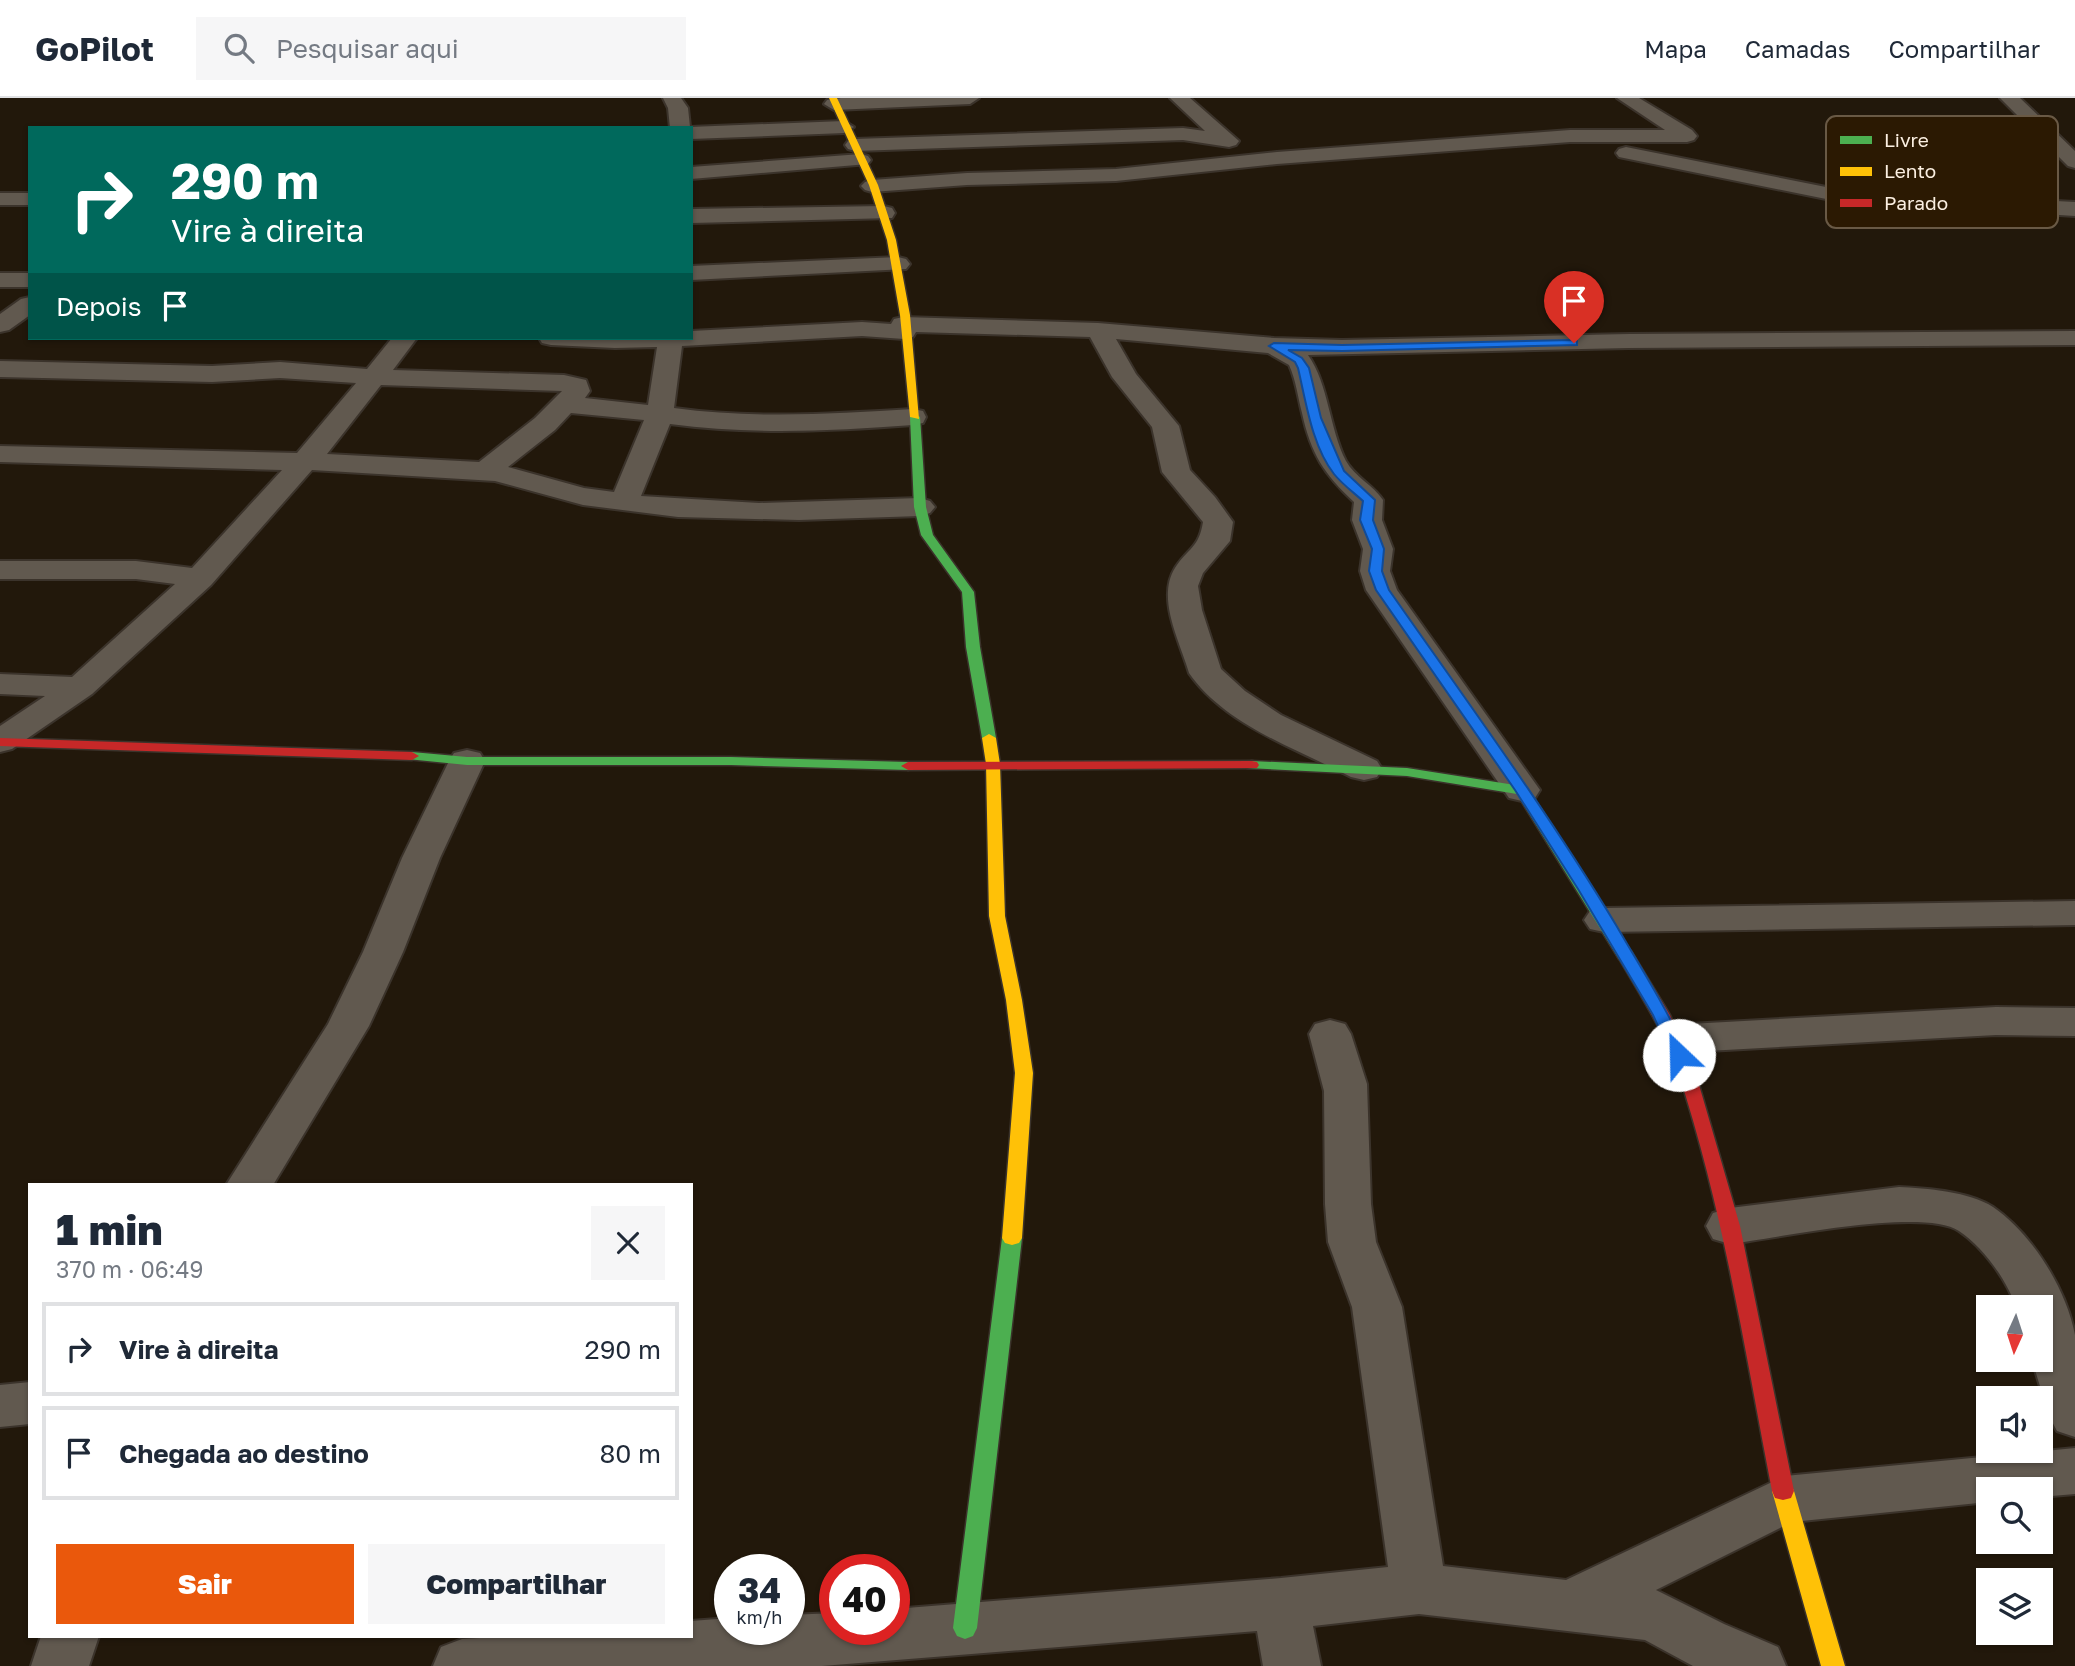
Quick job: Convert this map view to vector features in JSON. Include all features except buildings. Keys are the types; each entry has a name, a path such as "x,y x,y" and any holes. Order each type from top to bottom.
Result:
{"street":[{"path":"673,98 678,108 680,126"},
{"path":"965,1628 1009,1275 1024,1073 1014,1000 997,916 993,764 973,646 968,592 927,535 920,507 919,453 898,264 884,213 834,101 970,98"},
{"path":"1179,98 1241,149 1277,158"},
{"path":"1626,98 1674,132 1759,178"},
{"path":"2009,98 2029,116"},
{"path":"872,186 967,178 1116,175 1277,158 1570,136 1674,132"},
{"path":"693,133 851,141 1183,134 1226,139"},
{"path":"693,173 851,141"},
{"path":"1509,141 1627,153 1826,192"},
{"path":"2058,142 2071,154"},
{"path":"0,199 28,199"},
{"path":"693,216 884,213"},
{"path":"693,273 898,264"},
{"path":"0,280 28,280"},
{"path":"0,325 28,305"},
{"path":"693,338 904,328 1098,330 1274,346 1342,348 1629,341 2075,338"},
{"path":"1098,330 1125,377 1165,426 1176,472 1205,503 1218,522 1215,541 1189,570 1182,586 1186,610 1206,673 1233,698 1269,722 1364,769"},
{"path":"0,742 80,687 200,578 307,460 404,340"},
{"path":"594,340 634,340"},
{"path":"624,502 660,415 671,340"},
{"path":"1274,346 1299,360 1304,368 1316,418 1331,458 1339,472 1369,500 1367,520 1378,549 1375,571 1382,590 1522,790 1661,1015 1686,1071 1730,1226 1785,1499 1833,1666"},
{"path":"0,369 212,374 280,370 376,377 564,383 577,386 577,391 565,404 486,471"},
{"path":"565,404 714,422 762,424 914,417"},
{"path":"0,453 78,457 307,460 486,471 548,488 624,502 733,510 813,511 920,507"},
{"path":"0,570 135,570 200,578"},
{"path":"0,684 80,687"},
{"path":"0,742 392,754 467,761 731,761 919,766 1210,763 1364,769 1457,778 1522,790"},
{"path":"250,1183 348,1026 383,952 421,858 467,761"},
{"path":"1604,920 2075,913"},
{"path":"1671,1039 1996,1021 2075,1022"},
{"path":"1330,1034 1346,1089 1347,1190 1352,1241 1359,1271 1372,1288 1377,1307 1419,1589"},
{"path":"1730,1226 1899,1204 1938,1206 1975,1218 2022,1264 2040,1304 2075,1416"},
{"path":"0,1406 28,1404"},
{"path":"1571,1605 1785,1499 2075,1471"},
{"path":"462,1666 570,1660 705,1646 906,1651 965,1628 1281,1604 1419,1589 1654,1615 1704,1643 1757,1666"},
{"path":"1281,1604 1292,1666"},
{"path":"60,1666 69,1638"}],"traffic: fast":[{"path":"915,417 920,507 927,535 968,592 973,647 989,738"},
{"path":"412,756 467,761 731,761 908,766"},
{"path":"1252,765 1407,772 1522,790 1625,955"},
{"path":"965,1628 1012,1238"}],"traffic: slow":[{"path":"833,98 874,185 892,240 905,315 915,417"},
{"path":"989,738 993,764 997,916 1014,1000 1024,1073 1012,1238"},
{"path":"1783,1491 1833,1666"}],"traffic: jam":[{"path":"0,742 412,756"},
{"path":"908,766 1252,765"},
{"path":"1625,955 1661,1015 1686,1071 1730,1226 1783,1491"}],"route":[{"path":"1574,343 1342,348 1274,346 1299,360 1304,368 1316,418 1331,458 1339,472 1369,500 1367,520 1378,549 1375,571 1382,590 1522,790 1586,889 1661,1015 1679,1055"}]}
